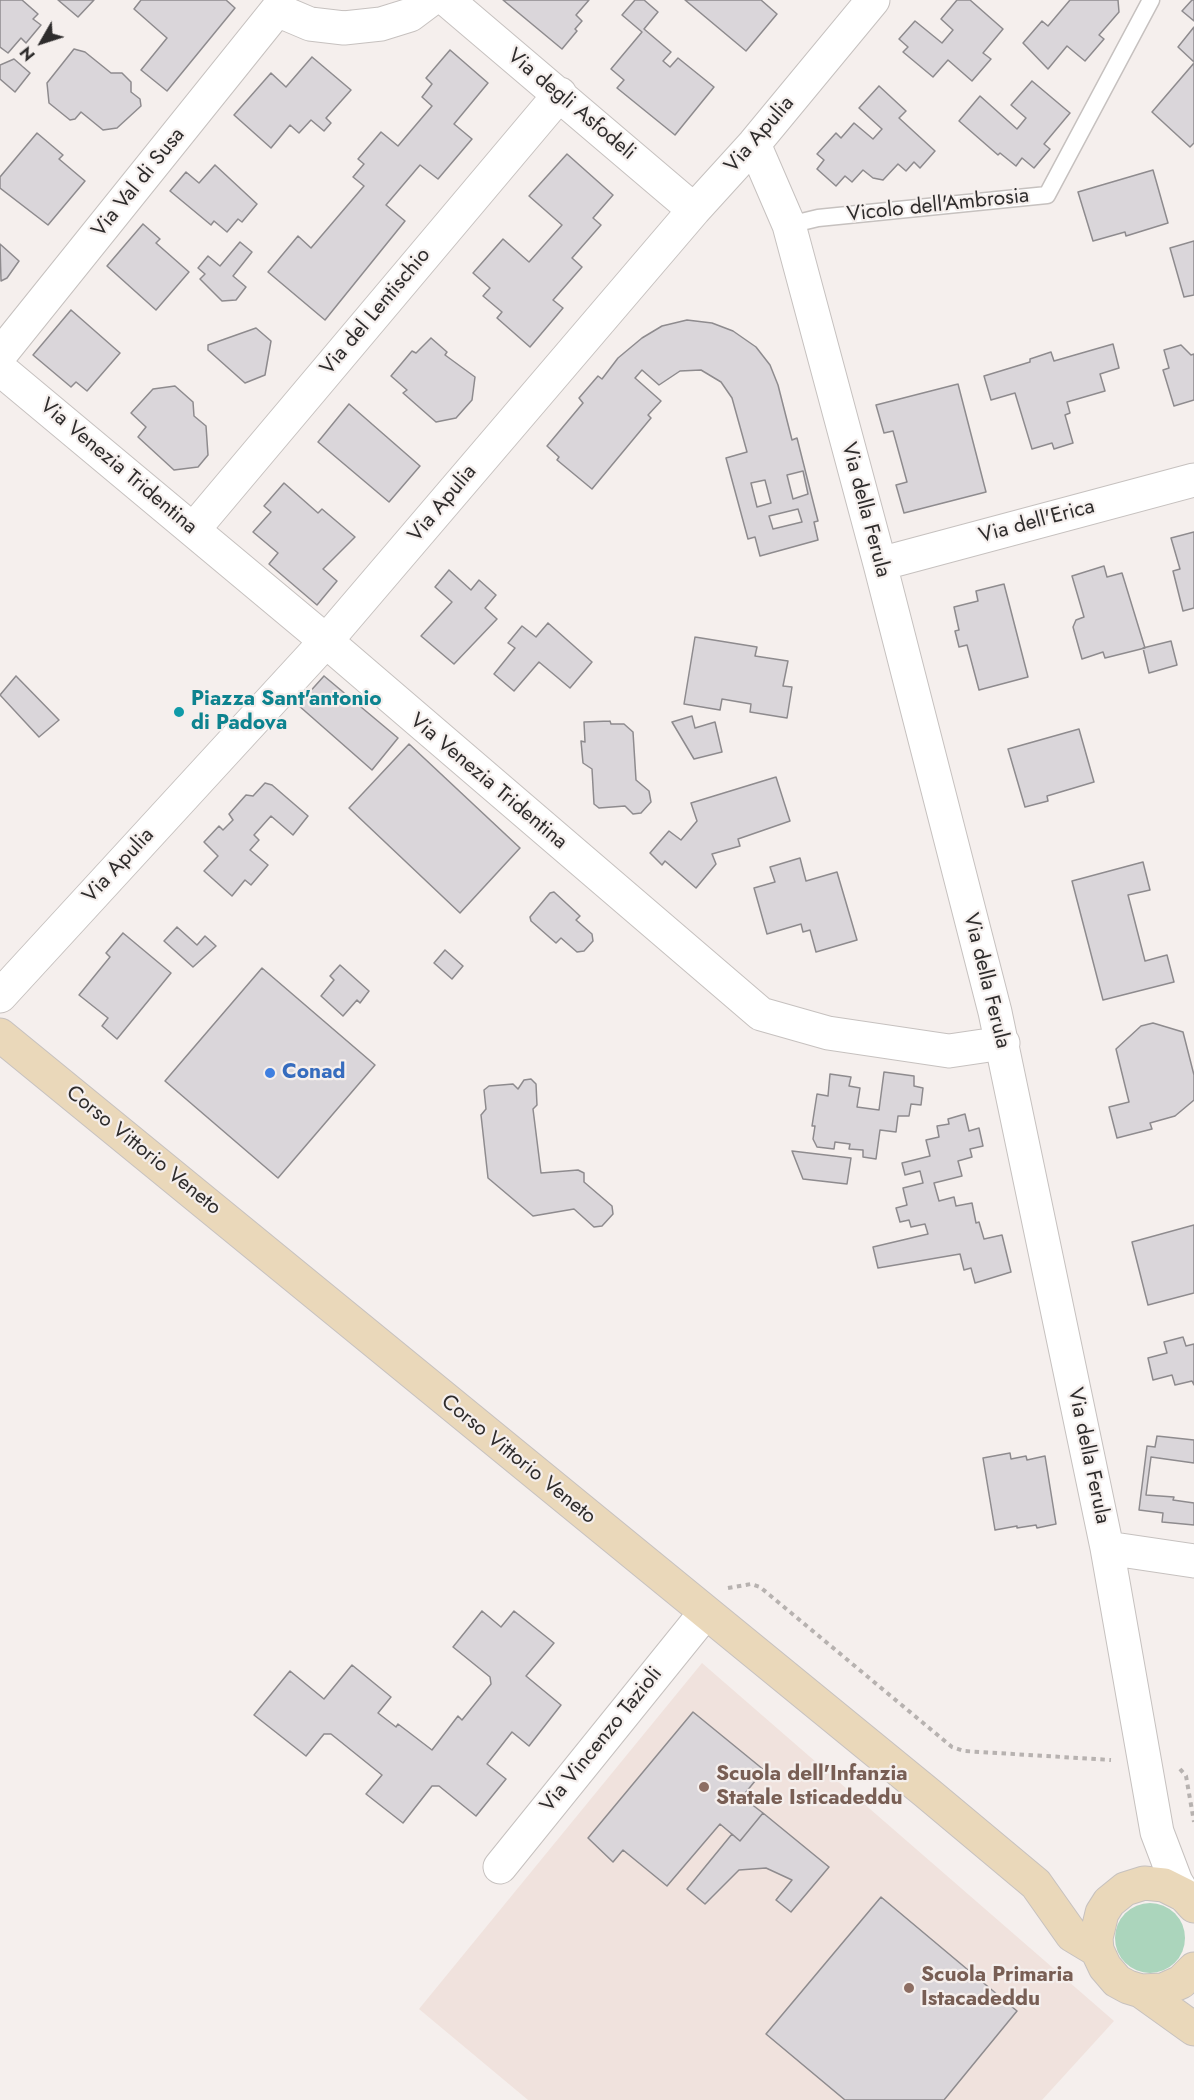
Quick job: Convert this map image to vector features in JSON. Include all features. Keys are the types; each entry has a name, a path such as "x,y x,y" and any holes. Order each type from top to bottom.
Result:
{"main road":[{"name":"Corso Vittorio Veneto","path":"0,1035 713,1601 1036,1884 1072,1935 1097,1950"},
{"path":"1191,1899 1164,1885 1143,1883 1125,1889 1109,1902 1097,1926 1097,1950 1105,1967 1118,1981 1141,1991 1194,2029"},
{"name":"Corso Vittorio Veneto","path":"1036,1884 1085,1902 1109,1902"},
{"path":"1141,1991 1173,1987 1194,1969"}],"street":[{"path":"274,5 310,24 344,28 381,24 410,15 430,0"},
{"name":"Via degli Asfodeli","path":"447,0 694,210"},
{"name":"Via Apulia","path":"0,996 326,642 694,210 754,144 873,0"},
{"name":"Via Val di Susa","path":"0,355 274,5"},
{"name":"Via del Lentischio","path":"193,530 560,94"},
{"name":"Via della Ferula","path":"754,144 789,225 880,564 1003,1043 1107,1548 1157,1832 1165,1859 1191,1899"},
{"name":"Via Venezia Tridentina","path":"0,369 326,642 761,1014 828,1033 949,1051 1003,1043"},
{"name":"Via dell'Erica","path":"880,564 1194,480"},
{"path":"1107,1548 1194,1561"},
{"name":"Via Vincenzo Tazioli","path":"500,1867 713,1601"},
{"name":"Via della Ferula","path":"1143,1883 1150,1873 1157,1832"}],"lane":[{"name":"Vicolo dell'Ambrosia","path":"789,225 818,218 1047,195 1151,0"}],"path":[{"path":"713,1601 751,1584 760,1587 952,1748 964,1751 1118,1761"}],"shaded area":[{"path":"702,1663 1114,2021 1042,2100 528,2100 419,2009"}],"green space":[{"path":"1150,1903 1163,1906 1175,1913 1182,1925 1185,1938 1182,1951 1175,1963 1163,1970 1150,1973 1137,1970 1125,1963 1118,1951 1115,1938 1118,1925 1125,1913 1137,1906"}],"building":[{"path":"0,0 22,0 38,14 33,19 41,25 26,43 21,38 8,53 0,47"},
{"path":"58,0 94,0 78,17"},
{"path":"141,0 226,0 235,8 167,91 141,70 167,38 134,9"},
{"path":"503,0 589,0 576,15 582,21 575,29 577,31 562,49"},
{"path":"635,0 644,0 658,12 644,29 671,52 663,61 670,67 678,58 714,87 675,135 617,88 624,80 611,69 642,32 622,15"},
{"path":"685,0 761,0 777,14 746,51"},
{"path":"957,0 970,0 1003,29 983,53 991,59 972,81 948,60 933,77 903,52 908,47 899,39 915,21 942,43 953,30 941,19"},
{"path":"1070,0 1118,0 1119,12 1099,35 1104,39 1085,61 1067,46 1048,69 1023,43 1042,21 1048,26"},
{"path":"1194,0 1194,21 1182,11"},
{"path":"1194,27 1194,62 1178,47"},
{"path":"74,49 85,52 111,73 122,73 131,82 131,92 140,99 141,106 117,128 103,130 81,112 75,119 70,120 49,103 47,83"},
{"path":"450,50 488,83 454,124 472,139 438,179 420,165 386,205 405,221 325,320 268,272 298,236 311,248 364,186 353,177 364,164 358,159 381,132 398,146 432,106 422,97 432,84 426,78"},
{"path":"312,57 351,90 326,118 331,123 324,131 311,120 299,133 290,125 271,148 234,115 271,73 286,87"},
{"path":"14,59 30,73 15,92 0,79 0,65"},
{"path":"1194,63 1194,143 1190,147 1152,112"},
{"path":"1032,81 1070,113 1044,144 1050,149 1034,168 1022,158 1016,166 1000,153 998,155 959,121 980,96 1017,129 1026,118 1011,105"},
{"path":"879,86 906,111 899,118 935,151 920,168 914,162 906,171 898,164 883,180 873,178 863,170 852,182 845,176 836,186 817,169 824,160 817,154 836,133 841,138 854,123 873,139 882,129 859,108"},
{"path":"37,133 63,155 59,159 85,181 48,225 0,188 0,177"},
{"path":"567,154 613,195 593,218 601,225 572,258 582,267 553,300 563,308 530,347 497,318 502,312 483,296 490,288 473,273 503,239 529,262 562,225 529,196"},
{"path":"215,165 257,204 242,222 238,219 227,232 214,221 211,225 170,191 186,172 199,183"},
{"path":"1153,170 1168,223 1126,236 1125,232 1093,241 1078,192"},
{"path":"143,224 160,239 156,243 189,272 156,310 107,266"},
{"path":"1194,241 1194,295 1184,297 1170,248"},
{"path":"240,242 252,252 233,276 246,287 236,300 222,301 200,279 205,274 198,268 208,256 220,266"},
{"path":"0,244 19,261 7,278 1,281"},
{"path":"71,310 120,353 87,391 76,382 71,387 33,355"},
{"path":"687,320 712,323 733,331 756,347 770,365 778,385 792,440 797,438 818,521 814,522 818,540 760,556 755,537 748,539 726,458 747,452 732,398 721,382 701,370 680,371 659,385 642,370 635,378 661,401 648,415 651,418 592,489 557,460 559,457 547,446 583,403 579,398 598,376 602,379 618,358 642,338 662,326","holes":["803,471 808,494 793,499 787,475","765,480 771,503 757,507 751,483","798,509 802,522 773,529 769,516"]},
{"path":"256,328 271,341 265,375 245,383 208,350 208,345"},
{"path":"431,338 447,352 445,355 475,377 472,400 456,418 436,422 403,393 407,390 391,376 412,351 416,353"},
{"path":"1113,344 1119,368 1100,374 1105,391 1067,402 1070,413 1065,415 1073,443 1054,449 1052,443 1032,449 1015,393 991,400 984,376 1030,362 1030,359 1051,352 1054,361"},
{"path":"1181,345 1191,355 1194,354 1194,400 1174,406 1163,370 1169,368 1164,350"},
{"path":"958,384 986,492 904,513 896,485 907,482 893,431 884,433 876,405"},
{"path":"175,386 193,402 194,416 206,426 208,455 198,467 174,470 138,437 146,427 131,413 153,389"},
{"path":"349,404 420,466 389,502 318,442"},
{"path":"284,483 318,513 322,509 355,537 323,569 337,581 317,605 269,564 278,553 253,532 271,512 264,506"},
{"path":"1194,532 1194,608 1183,611 1173,571 1180,569 1171,538"},
{"path":"1104,566 1107,577 1122,573 1145,648 1105,658 1103,652 1082,659 1073,627 1076,620 1084,617 1072,576"},
{"path":"449,570 471,590 479,580 496,595 485,608 497,619 454,664 421,636 452,602 435,587"},
{"path":"1004,584 1028,677 979,690 967,645 959,647 955,631 959,630 954,607 978,601 976,591"},
{"path":"548,623 592,662 570,688 539,662 514,691 494,674 515,648 508,643 522,626 536,637"},
{"path":"695,637 757,647 755,656 788,661 783,686 792,687 787,718 750,712 751,704 722,699 720,710 684,704"},
{"path":"1171,641 1177,665 1149,673 1143,648"},
{"path":"16,676 59,720 39,737 0,695"},
{"path":"324,676 398,738 372,770 298,705"},
{"path":"692,716 695,728 715,722 722,752 694,759 672,722"},
{"path":"610,721 611,724 624,724 633,732 636,780 649,791 651,802 641,813 633,814 625,806 599,808 594,804 592,769 583,763 581,741 585,742 584,722"},
{"path":"1079,729 1094,782 1047,796 1048,801 1025,807 1008,749"},
{"path":"409,744 520,848 460,913 349,808"},
{"path":"776,777 790,821 738,839 740,846 712,854 716,864 696,888 665,861 662,865 650,853 669,831 681,840 697,821 691,803"},
{"path":"265,783 272,785 308,816 293,835 271,816 254,835 259,840 250,850 268,865 251,885 245,880 232,896 204,871 218,856 204,842 219,826 223,830 233,820 229,814 246,795 253,796"},
{"path":"800,858 806,881 837,872 857,940 816,952 810,930 803,932 801,924 767,934 754,888 775,882 770,867"},
{"path":"1143,862 1150,890 1128,895 1145,961 1167,955 1174,982 1103,1000 1072,881"},
{"path":"554,892 580,916 576,920 592,934 593,941 584,951 577,952 561,938 556,943 531,921 530,917 550,893"},
{"path":"177,927 197,945 205,936 216,946 193,967 164,941"},
{"path":"123,933 171,973 117,1039 102,1026 108,1018 79,995 110,957 106,953"},
{"path":"445,950 463,966 452,979 434,963"},
{"path":"340,965 369,991 360,1003 357,1000 343,1016 321,996 334,980 330,976"},
{"name":"Conad","path":"262,968 375,1065 278,1178 165,1081"},
{"path":"1153,1023 1183,1032 1194,1075 1194,1100 1175,1116 1150,1123 1152,1129 1117,1138 1109,1107 1129,1102 1116,1049 1141,1026"},
{"path":"884,1072 914,1076 914,1086 923,1088 921,1105 911,1104 909,1116 898,1116 896,1132 880,1130 876,1159 863,1157 863,1150 849,1149 850,1144 835,1142 834,1149 817,1147 813,1139 815,1126 812,1126 817,1094 828,1096 830,1074 851,1077 849,1086 860,1088 857,1107 879,1110"},
{"path":"531,1079 536,1084 537,1105 533,1109 541,1173 578,1170 584,1173 584,1182 612,1206 613,1214 602,1226 594,1227 574,1209 533,1216 488,1178 481,1115 486,1109 484,1090 489,1086 513,1084 518,1089 524,1080"},
{"path":"965,1114 969,1131 979,1128 983,1146 970,1149 972,1157 958,1161 962,1176 934,1183 939,1201 954,1197 956,1206 972,1203 976,1223 979,1222 984,1239 1002,1235 1011,1272 975,1283 971,1268 964,1270 960,1254 878,1268 873,1247 928,1234 925,1224 911,1227 909,1220 900,1222 896,1208 907,1205 903,1188 923,1183 920,1171 905,1175 902,1163 930,1156 926,1140 939,1137 937,1126 949,1124 948,1119"},
{"path":"792,1151 851,1158 847,1184 803,1179"},
{"path":"1194,1225 1194,1293 1148,1305 1132,1242"},
{"path":"1183,1337 1186,1346 1194,1344 1194,1385 1192,1381 1175,1385 1172,1375 1153,1380 1148,1358 1167,1353 1164,1342"},
{"path":"1157,1436 1194,1440 1194,1463 1151,1457 1146,1495 1174,1497 1173,1500 1194,1503 1194,1525 1162,1522 1163,1513 1139,1510 1147,1446 1155,1447"},
{"path":"1010,1453 1011,1459 1026,1456 1027,1460 1045,1456 1056,1524 1037,1528 1036,1525 995,1530 983,1458"},
{"path":"482,1611 501,1627 514,1611 554,1643 526,1676 561,1705 529,1746 512,1732 487,1764 506,1779 476,1816 439,1786 432,1786 403,1823 366,1794 382,1775 331,1734 324,1734 306,1756 254,1715 290,1671 324,1699 352,1665 391,1697 378,1713 396,1727 398,1724 432,1750 458,1716 462,1720 491,1684 490,1677 453,1647"},
{"path":"693,1712 764,1770 742,1797 763,1813 740,1841 720,1824 667,1886 623,1850 613,1862 588,1838"},
{"path":"763,1813 829,1867 791,1912 776,1900 792,1880 766,1868 739,1870 705,1904 687,1889 732,1834 740,1841"},
{"path":"881,1897 1017,2011 944,2100 845,2100 766,2034"}],"place":[{"name":"Piazza Sant'antonio di Padova","path":"179,712"},
{"name":"Conad","path":"270,1073"},
{"name":"Scuola dell'Infanzia Statale Isticadeddu","path":"704,1787"},
{"name":"Scuola Primaria Istacadeddu","path":"909,1988"}]}
